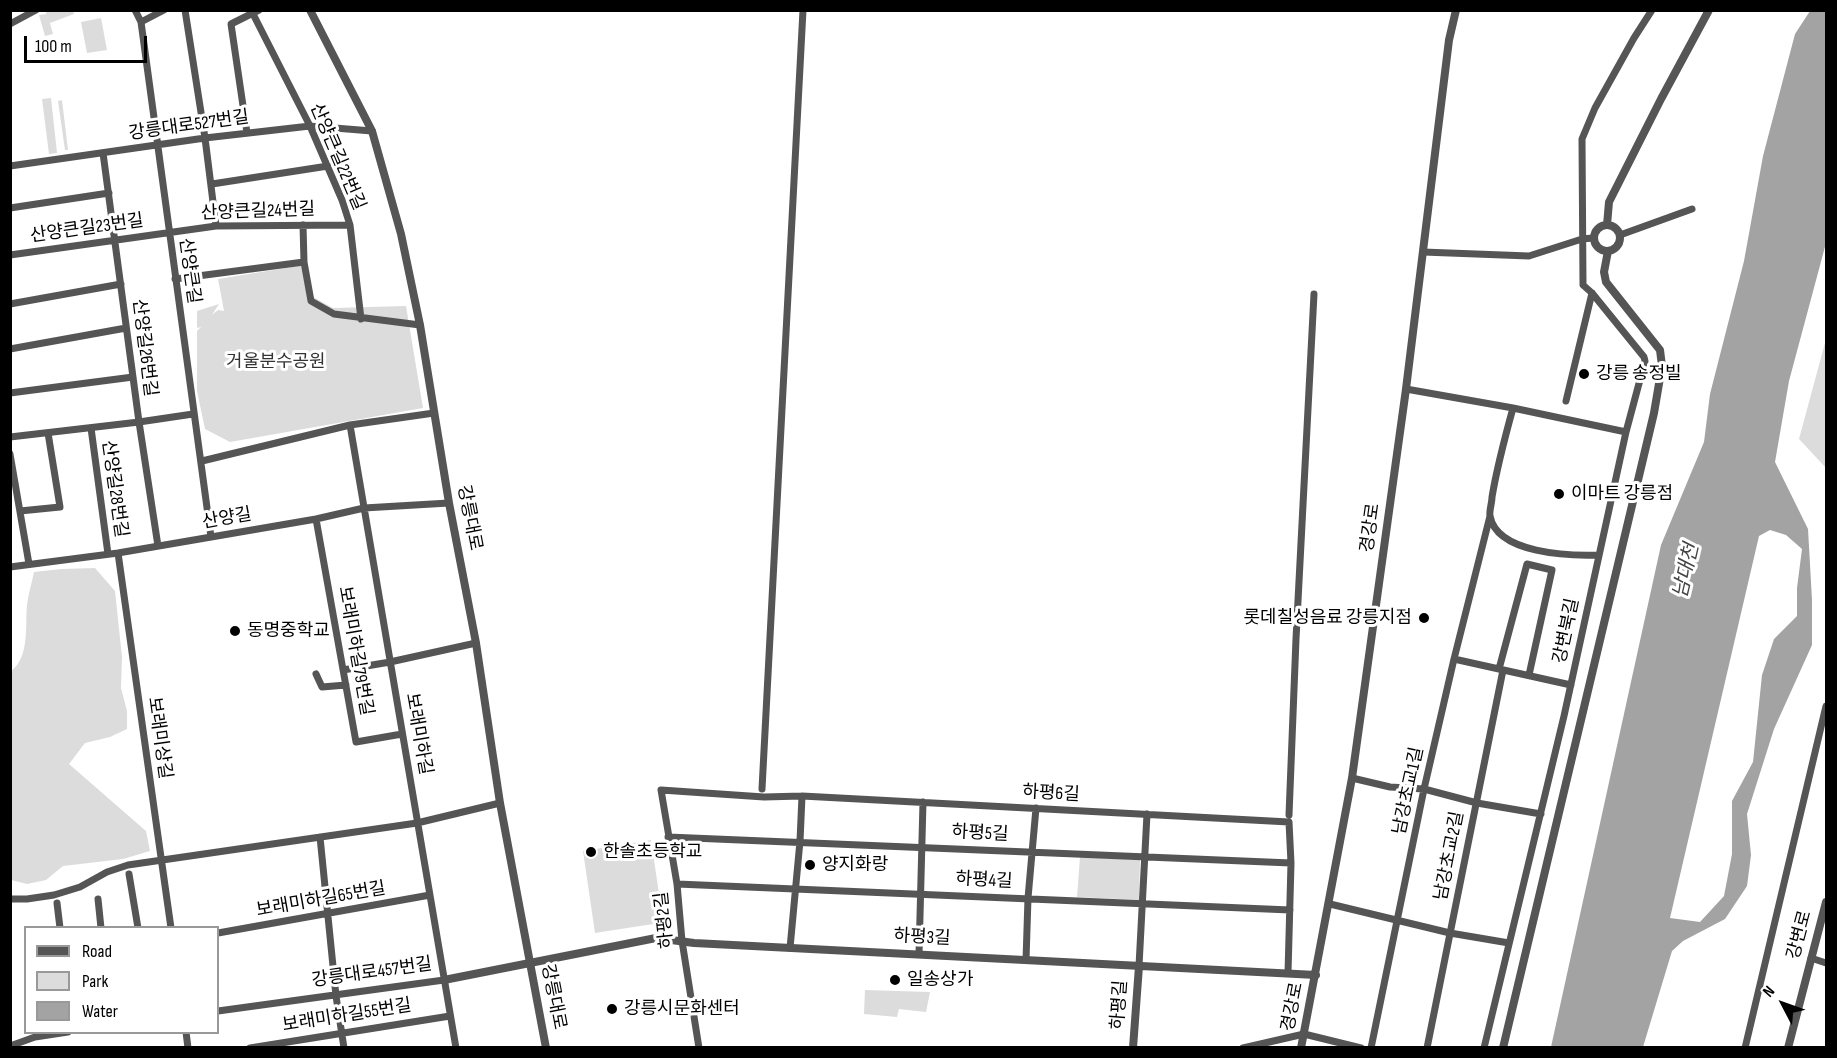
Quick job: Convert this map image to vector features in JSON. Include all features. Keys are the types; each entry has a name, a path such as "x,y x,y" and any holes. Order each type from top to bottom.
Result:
{"street":[{"path":"10,24 36,10"},
{"name":"산양큰길","path":"135,10 141,22 211,537"},
{"path":"141,22 164,10"},
{"path":"185,10 212,184 216,226"},
{"name":"강릉대로","path":"310,10 372,131 391,192 420,325 449,503 476,643 500,803 546,1047"},
{"path":"762,789 803,10"},
{"name":"경강로","path":"1301,1047 1330,904 1352,778 1406,388 1449,40 1455,10"},
{"name":"강변북길","path":"1484,1047 1571,684 1644,357 1583,285 1582,139 1595,108 1652,10"},
{"path":"1607,225 1609,202 1709,10"},
{"path":"247,133 231,24 254,12"},
{"name":"산양큰길22번길","path":"254,12 310,126 342,200 350,225 361,318"},
{"name":"강릉대로527번길","path":"10,166 205,138 310,126 372,131"},
{"name":"산양길26번길","path":"103,153 138,422 158,546"},
{"path":"212,184 328,166"},
{"path":"10,208 109,193"},
{"path":"1620,235 1692,209"},
{"path":"303,225 304,262 311,301 334,314 420,325"},
{"name":"산양큰길24번길","path":"168,232 216,226 350,225"},
{"path":"1607,225 1615,228 1620,235 1619,244 1608,251 1599,249 1593,238 1599,227 1607,225"},
{"name":"산양큰길23번길","path":"10,255 168,232"},
{"path":"1423,252 1529,256 1582,239 1593,238"},
{"path":"1503,1047 1654,412 1662,366 1660,350 1606,282 1604,272 1608,251"},
{"path":"175,279 304,262"},
{"path":"10,304 120,284"},
{"path":"1566,401 1592,293"},
{"path":"1289,815 1314,294"},
{"path":"10,349 126,328"},
{"path":"10,393 133,376"},
{"path":"1406,388 1626,432"},
{"name":"남강초교1길","path":"1371,1047 1424,789 1490,516 1495,478 1513,408"},
{"path":"202,461 350,425 434,413"},
{"path":"10,437 193,414"},
{"name":"보래미하길","path":"350,425 456,1047"},
{"name":"산양길28번길","path":"91,428 108,554"},
{"path":"20,511 60,507 48,433"},
{"path":"10,454 29,564"},
{"name":"산양길","path":"10,567 118,553 316,519 364,508 449,503"},
{"path":"1490,516 1498,532 1523,548 1570,556 1599,555"},
{"name":"보래미하길79번길","path":"316,519 356,742 402,734"},
{"name":"보래미상길","path":"118,553 171,926"},
{"name":"남강초교2길","path":"1427,1047 1501,669 1527,564 1552,570 1529,675"},
{"path":"343,670 476,643"},
{"path":"1454,659 1571,684"},
{"path":"316,674 322,687 346,685"},
{"path":"1745,1047 1827,706"},
{"path":"1352,778 1390,787 1424,789 1476,803 1540,814"},
{"name":"하평6길","path":"661,790 1289,822 1291,863 1288,973"},
{"name":"하평2길","path":"661,790 677,884 682,941 699,1047"},
{"path":"790,948 802,796"},
{"path":"919,954 923,802"},
{"path":"10,899 54,895 81,887 106,872 128,865 417,823 500,803"},
{"path":"1026,960 1028,898 1036,808"},
{"path":"1139,966 1148,814"},
{"path":"320,837 336,996 344,1047"},
{"name":"하평5길","path":"668,837 1291,863"},
{"path":"129,874 138,926"},
{"name":"하평4길","path":"677,884 1290,910"},
{"name":"보래미하길65번길","path":"219,933 430,895"},
{"path":"98,899 101,926"},
{"name":"강변로","path":"1788,1047 1827,902"},
{"path":"57,903 60,926"},
{"path":"1330,904 1450,933 1509,943"},
{"name":"하평3길","path":"529,962 656,938 790,948 1316,975"},
{"path":"1811,958 1827,963"},
{"name":"강릉대로457번길","path":"219,1011 444,980 529,962"},
{"name":"하평길","path":"1133,1047 1139,966"},
{"name":"보래미하길55번길","path":"250,1047 450,1016"},
{"path":"10,1046 35,1037 55,1034"},
{"path":"1243,1047 1304,1034 1362,1047"}],"green space":[{"path":"46,10 73,11 74,14 50,23 53,34 45,36 39,15 46,14"},
{"path":"101,18 107,50 87,53 81,22"},
{"path":"51,98 57,153 49,154 42,99"},
{"path":"62,100 68,150 65,150 58,101"},
{"name":"거울분수공원","path":"304,265 313,297 333,308 406,306 423,408 230,442 205,429 197,391 197,331 201,327 197,328 197,311 219,304 212,315 218,310 224,311 218,279"},
{"path":"1826,339 1826,468 1799,439"},
{"path":"95,568 115,591 122,657 121,688 127,711 127,729 110,737 85,743 69,764 146,831 150,851 123,859 63,866 46,880 27,884 11,880 11,671 17,665 24,649 28,601 34,572"},
{"path":"651,840 662,914 653,924 595,933 583,851"},
{"path":"1080,857 1140,860 1139,900 1077,897"},
{"path":"865,990 930,992 926,1012 899,1009 897,1017 864,1014"}],"water":[{"name":"남대천","path":"1810,11 1826,11 1826,243 1789,381 1775,462 1808,529 1812,645 1774,729 1747,814 1751,855 1747,886 1725,919 1683,941 1672,951 1643,1047 1551,1047 1661,545 1704,442 1710,394 1744,261 1763,156 1795,34","holes":["1770,530 1786,535 1802,549 1797,588 1797,616 1774,639 1762,675 1753,762 1732,801 1732,854 1724,896 1700,922 1670,918 1759,536"]}],"place":[{"name":"강릉 송정빌","path":"1584,374"},
{"name":"이마트 강릉점","path":"1559,494"},
{"name":"롯데칠성음료 강릉지점","path":"1424,618"},
{"name":"동명중학교","path":"235,631"},
{"name":"한솔초등학교","path":"591,852"},
{"name":"양지화랑","path":"810,865"},
{"name":"일송상가","path":"895,980"},
{"name":"강릉시문화센터","path":"612,1009"}]}
